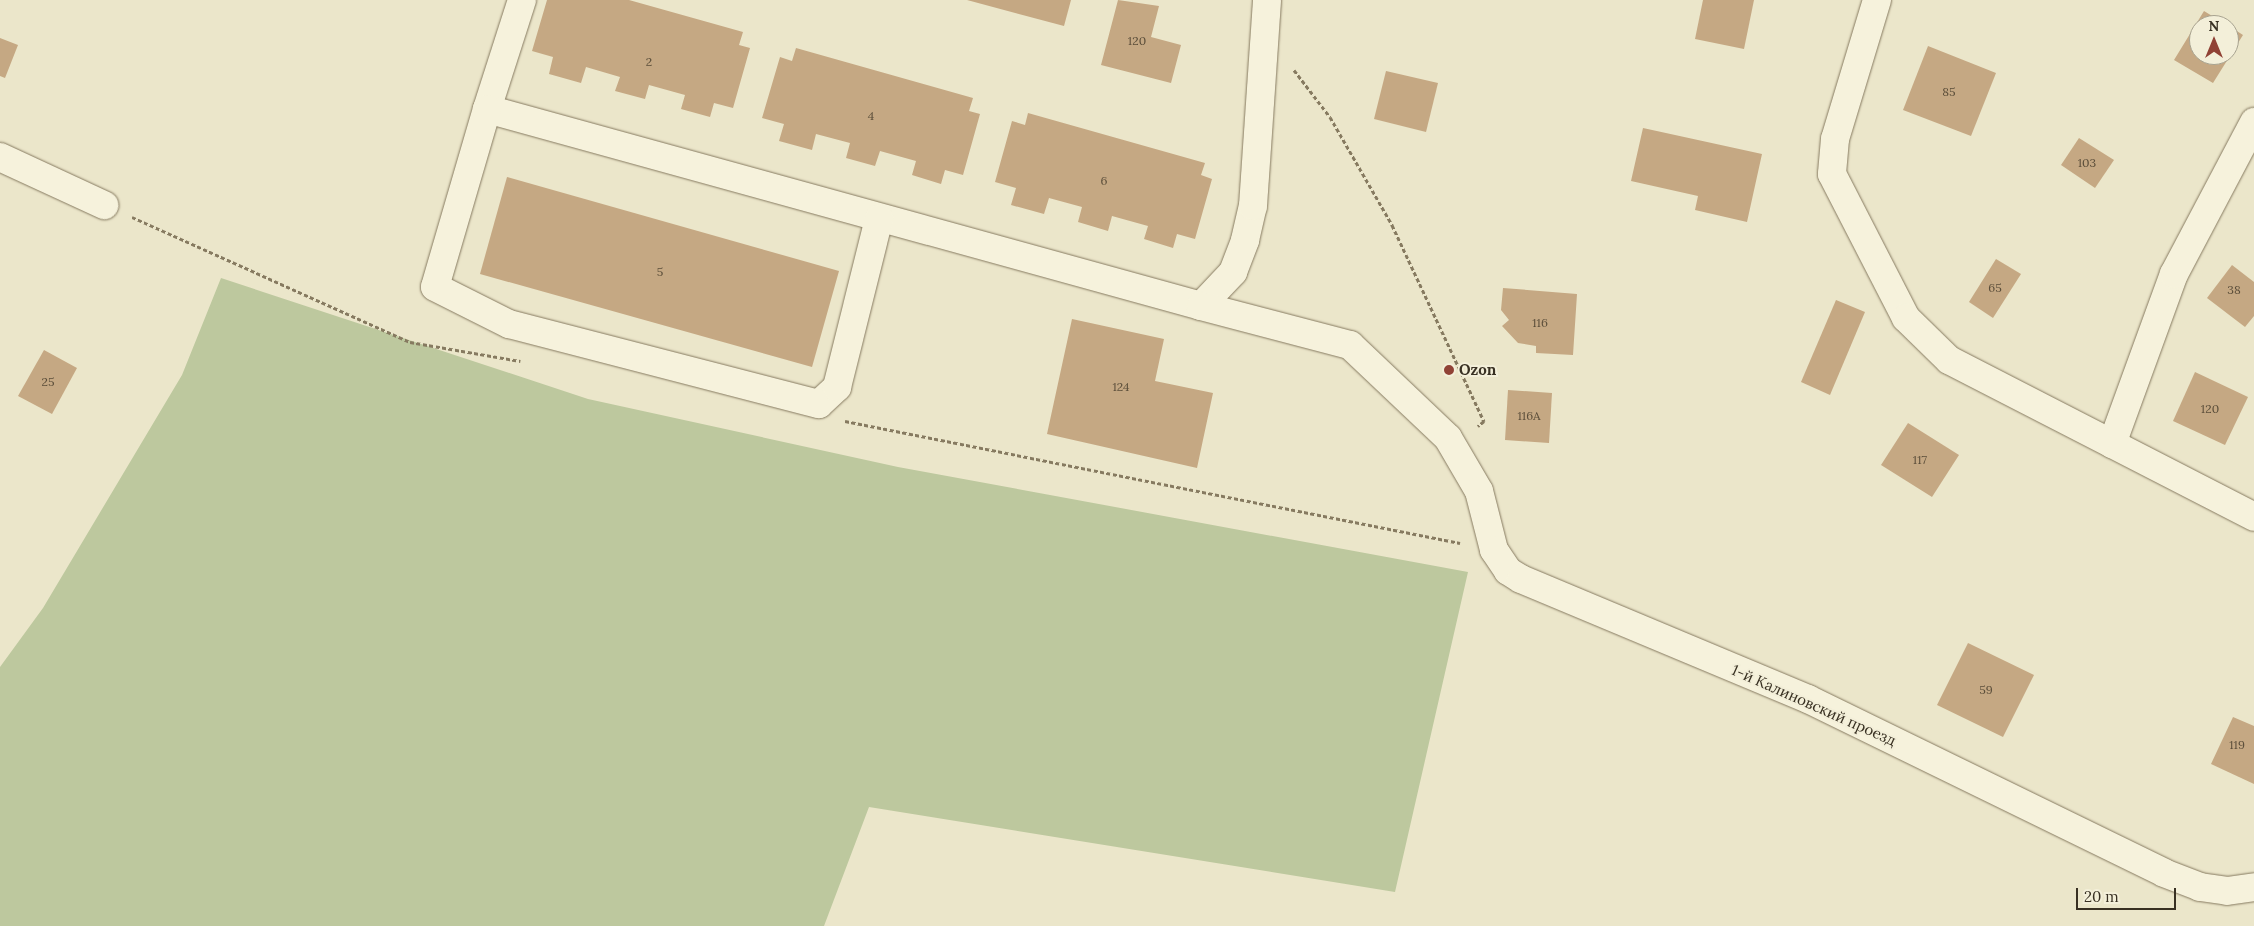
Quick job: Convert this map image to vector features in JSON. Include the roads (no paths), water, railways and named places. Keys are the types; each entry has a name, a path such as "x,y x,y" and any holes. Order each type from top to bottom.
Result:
{"street":[{"path":"522,0 487,109 435,286 509,324 819,404 837,387 879,219"},
{"path":"1201,306 1234,272 1247,232 1267,0"},
{"path":"1877,0 1835,139 1832,174 1906,318 1949,360 2254,516"},
{"name":"1-й Калиновский проезд","path":"487,109 879,219 1350,345 1450,442 1489,516 1494,550 1508,571 1521,579 1808,699 2164,873 2200,887 2227,891 2254,886"},
{"path":"2112,444 2174,274 2254,122"},
{"path":"0,157 104,205"}],"place":[{"name":"Ozon","path":"1449,370"}]}
